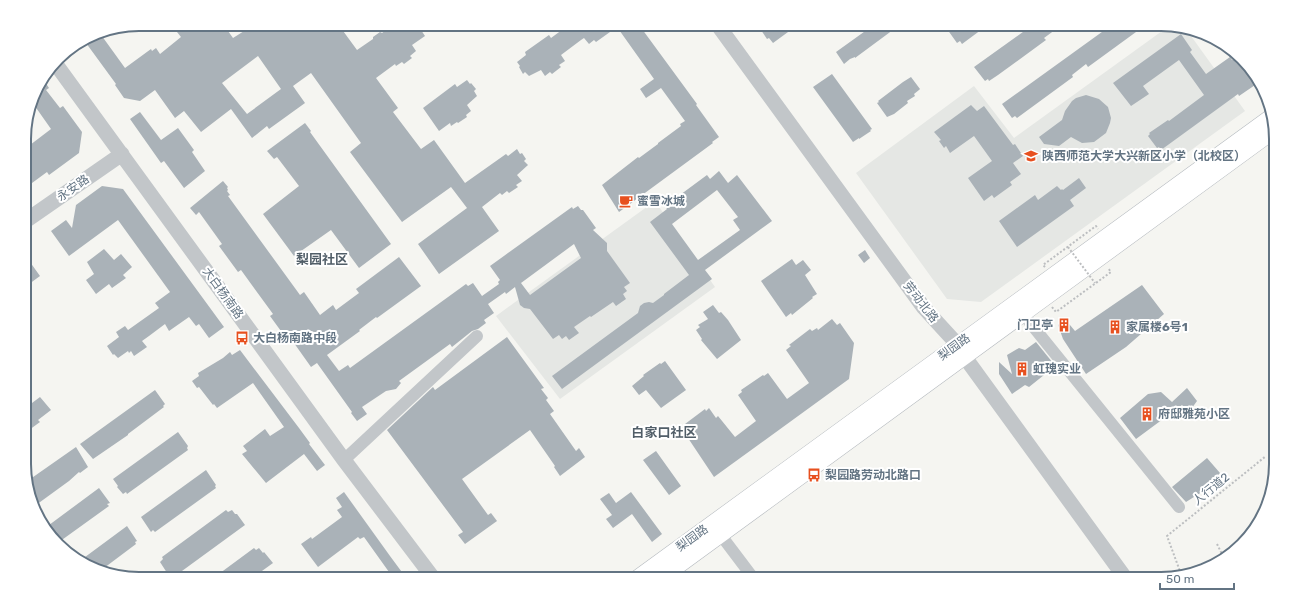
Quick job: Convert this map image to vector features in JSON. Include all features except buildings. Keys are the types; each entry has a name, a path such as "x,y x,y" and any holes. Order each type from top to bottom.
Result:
{"main road":[{"name":"梨园路","path":"668,572 1267,121"},
{"name":"梨园路","path":"647,572 961,351 1023,314 1269,134"}],"street":[{"name":"劳动北路","path":"722,31 924,308 961,351 1121,572"},
{"name":"大白杨南路","path":"59,67 344,460 429,572"},
{"name":"永安路","path":"31,217 122,154"},
{"path":"1023,314 1179,507"},
{"path":"344,460 477,336"},
{"path":"720,534 749,572"}],"path":[{"path":"1043,265 1096,226"},
{"path":"1068,247 1095,283"},
{"path":"1056,312 1111,272"},
{"name":"人行道2","path":"1181,570 1167,536 1266,456"},
{"path":"1217,544 1222,553"}],"shaded area":[{"name":"陕西师范大学大兴新区小学（北校区）","path":"1162,31 1191,35 1245,111 981,302 947,299 856,173 974,86 1014,138"},
{"path":"655,201 715,287 560,399 496,316"}],"place":[{"name":"陕西师范大学大兴新区小学（北校区）","path":"1031,156"},
{"name":"蜜雪冰城","path":"626,201"},
{"name":"门卫亭","path":"1064,325"},
{"name":"家属楼6号1","path":"1115,327"},
{"name":"大白杨南路中段","path":"242,338"},
{"name":"虹瑰实业","path":"1022,369"},
{"name":"府邸雅苑小区","path":"1147,414"},
{"name":"梨园路劳动北路口","path":"814,475"}],"district":[{"name":"梨园社区","path":"322,259"},
{"name":"白家口社区","path":"664,432"}]}
